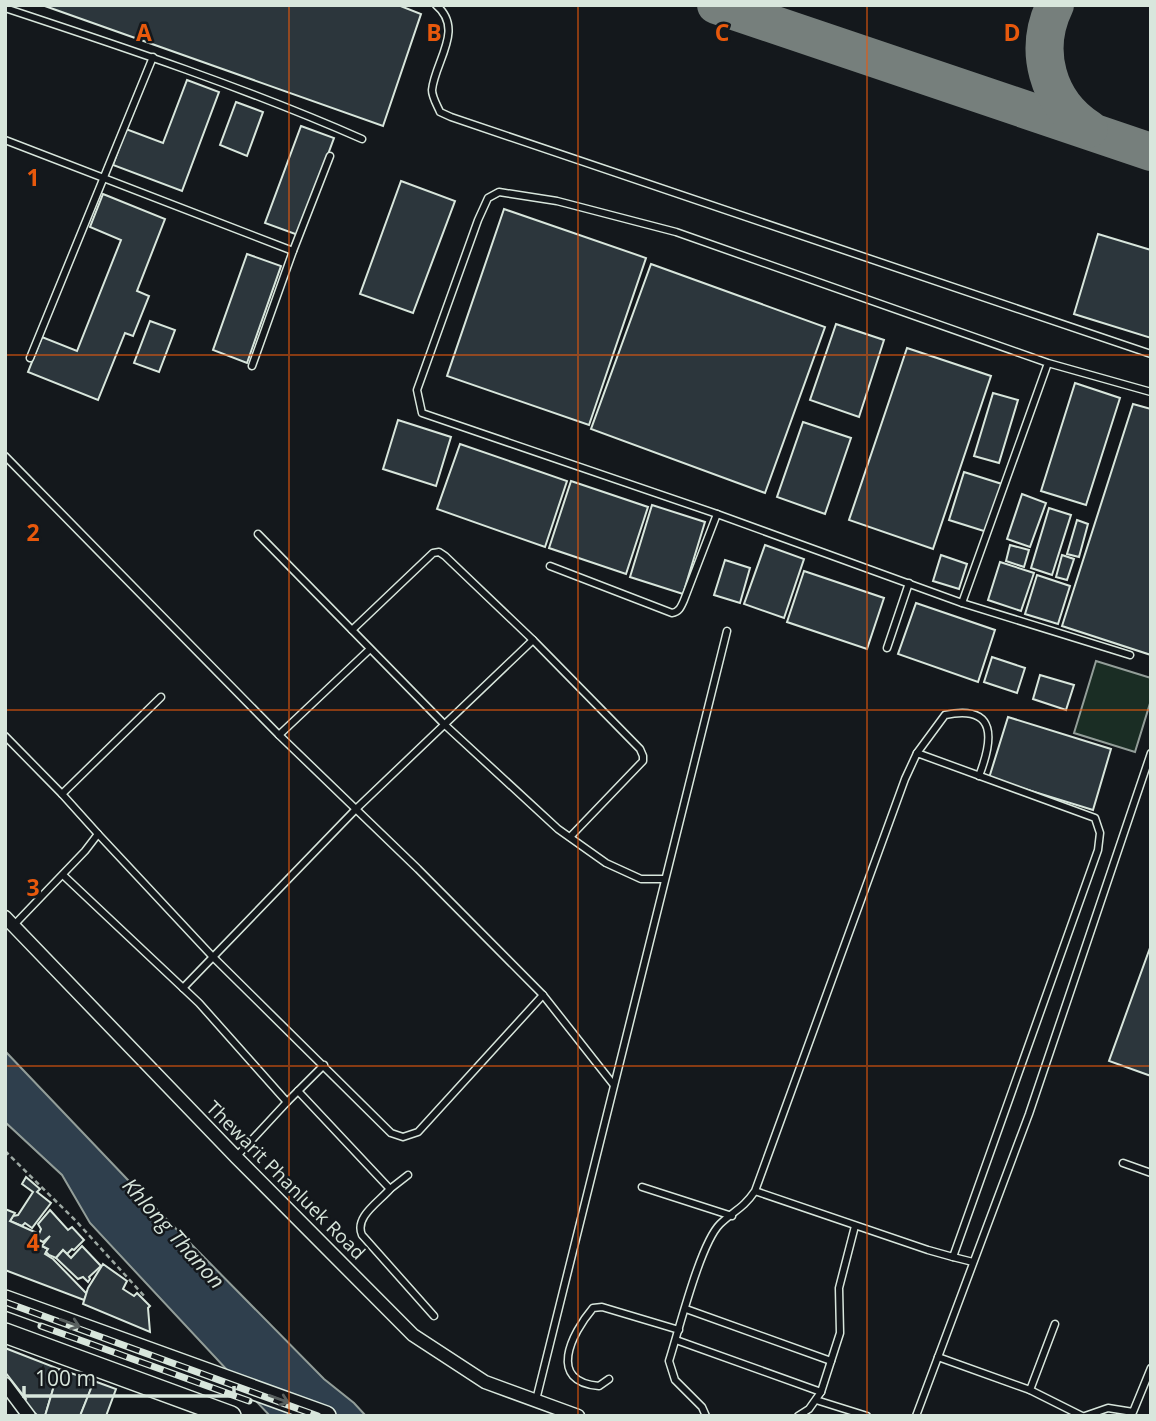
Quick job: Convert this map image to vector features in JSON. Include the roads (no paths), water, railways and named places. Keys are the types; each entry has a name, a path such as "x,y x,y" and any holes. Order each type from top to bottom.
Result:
{"main road":[{"path":"5,1300 326,1416"},
{"path":"5,1333 230,1416"}],"street":[{"name":"Thewarit Phanluek Road","path":"9,921 236,1157 413,1335 485,1382 578,1416"},
{"path":"5,1384 29,1416"}],"lane":[{"path":"436,5 444,11 450,35 432,92 440,112 1151,354"},
{"path":"5,8 153,57 300,112 362,139"},
{"path":"30,358 153,57"},
{"path":"5,140 293,251"},
{"path":"252,366 330,156"},
{"path":"1130,656 962,603 718,514 422,413 416,390 488,198 499,192 557,201 676,232 1048,363 1151,392"},
{"path":"962,603 1048,363"},
{"path":"5,456 279,735 543,995 613,1084"},
{"path":"550,566 672,613 676,612 684,600 718,514"},
{"path":"258,534 445,725 558,829 606,863 641,879 664,879"},
{"path":"352,630 433,553 439,552 533,640 640,749 643,756 643,761 570,837"},
{"path":"887,648 909,583"},
{"path":"536,1400 727,631"},
{"path":"183,988 356,809 533,640"},
{"path":"279,735 370,649"},
{"path":"62,794 161,697"},
{"path":"706,1416 702,1407 675,1380 669,1361 706,1248 720,1224 747,1203 755,1191 905,779 916,753 945,715 956,713 976,717 988,726 989,752 979,776"},
{"path":"5,737 62,794 116,856 212,956 391,1133 404,1137 418,1132 543,995"},
{"path":"916,753 1095,818 1100,833 1098,850 953,1257"},
{"path":"916,1416 1029,1114 1151,753"},
{"path":"9,921 62,875 98,834"},
{"path":"62,875 183,988 287,1102"},
{"path":"236,1157 324,1065"},
{"path":"298,1091 390,1189"},
{"path":"1124,1163 1151,1173"},
{"path":"408,1175 360,1219 359,1228 362,1235 434,1316"},
{"path":"642,1187 732,1216"},
{"path":"755,1191 855,1226 973,1262"},
{"path":"798,1416 809,1409 821,1392 840,1333 839,1288 855,1226"},
{"path":"609,1379 599,1386 584,1385 571,1376 567,1364 570,1348 583,1320 593,1308 602,1307 679,1330"},
{"path":"686,1309 831,1361"},
{"path":"1030,1390 1055,1324"},
{"path":"676,1340 821,1392"},
{"path":"938,1357 1030,1390 1084,1416 1108,1408 1133,1412 1140,1416"},
{"path":"1133,1412 1151,1367"},
{"path":"816,1400 867,1416"}],"water":[{"name":"Khlong Thanon","path":"5,1051 324,1379 366,1416 270,1416 90,1223 62,1175 5,1122"}],"railway":[{"path":"5,1302 318,1416"},
{"path":"41,1326 249,1401"}]}
